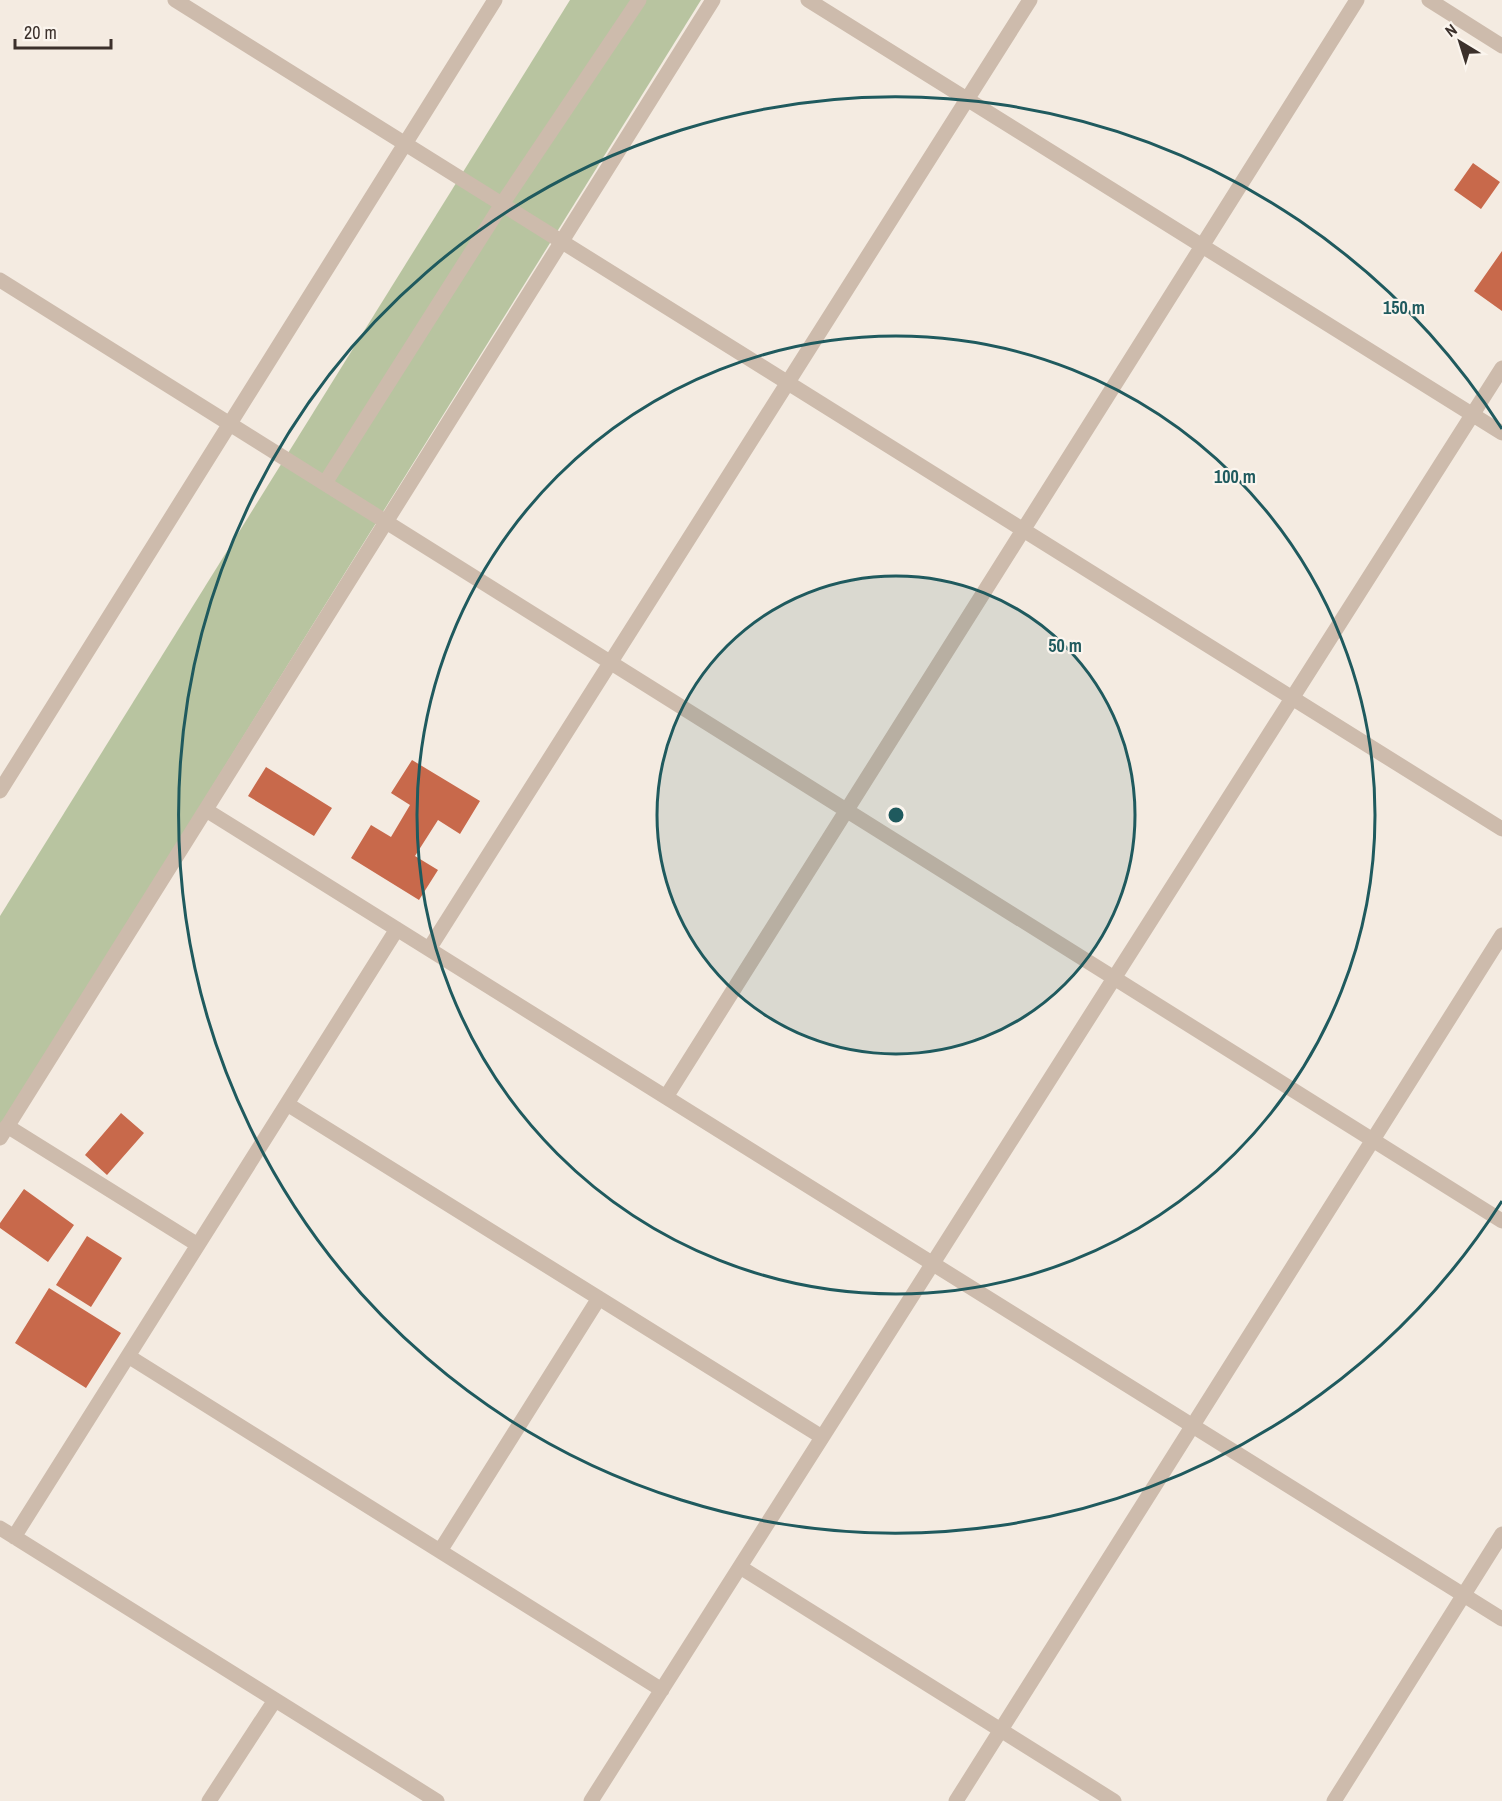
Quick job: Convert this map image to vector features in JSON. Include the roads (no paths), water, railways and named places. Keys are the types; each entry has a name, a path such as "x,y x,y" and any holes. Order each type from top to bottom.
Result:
{"street":[{"path":"175,0 1502,829"},
{"path":"0,791 495,0"},
{"path":"325,483 502,204 639,0"},
{"path":"198,1245 4,1132 712,0"},
{"path":"808,0 1502,433"},
{"path":"429,949 1030,0"},
{"path":"666,1097 1357,0"},
{"path":"1429,0 1502,46"},
{"path":"0,280 1502,1221"},
{"path":"591,1801 1502,368"},
{"path":"206,810 1502,1619"},
{"path":"14,1537 397,929"},
{"path":"956,1801 1502,935"},
{"path":"287,1104 822,1437"},
{"path":"440,1551 599,1298"},
{"path":"128,1356 662,1689"},
{"path":"0,1528 437,1801"},
{"path":"1334,1801 1502,1534"},
{"path":"740,1567 1114,1801"},
{"path":"209,1801 275,1700"}]}
